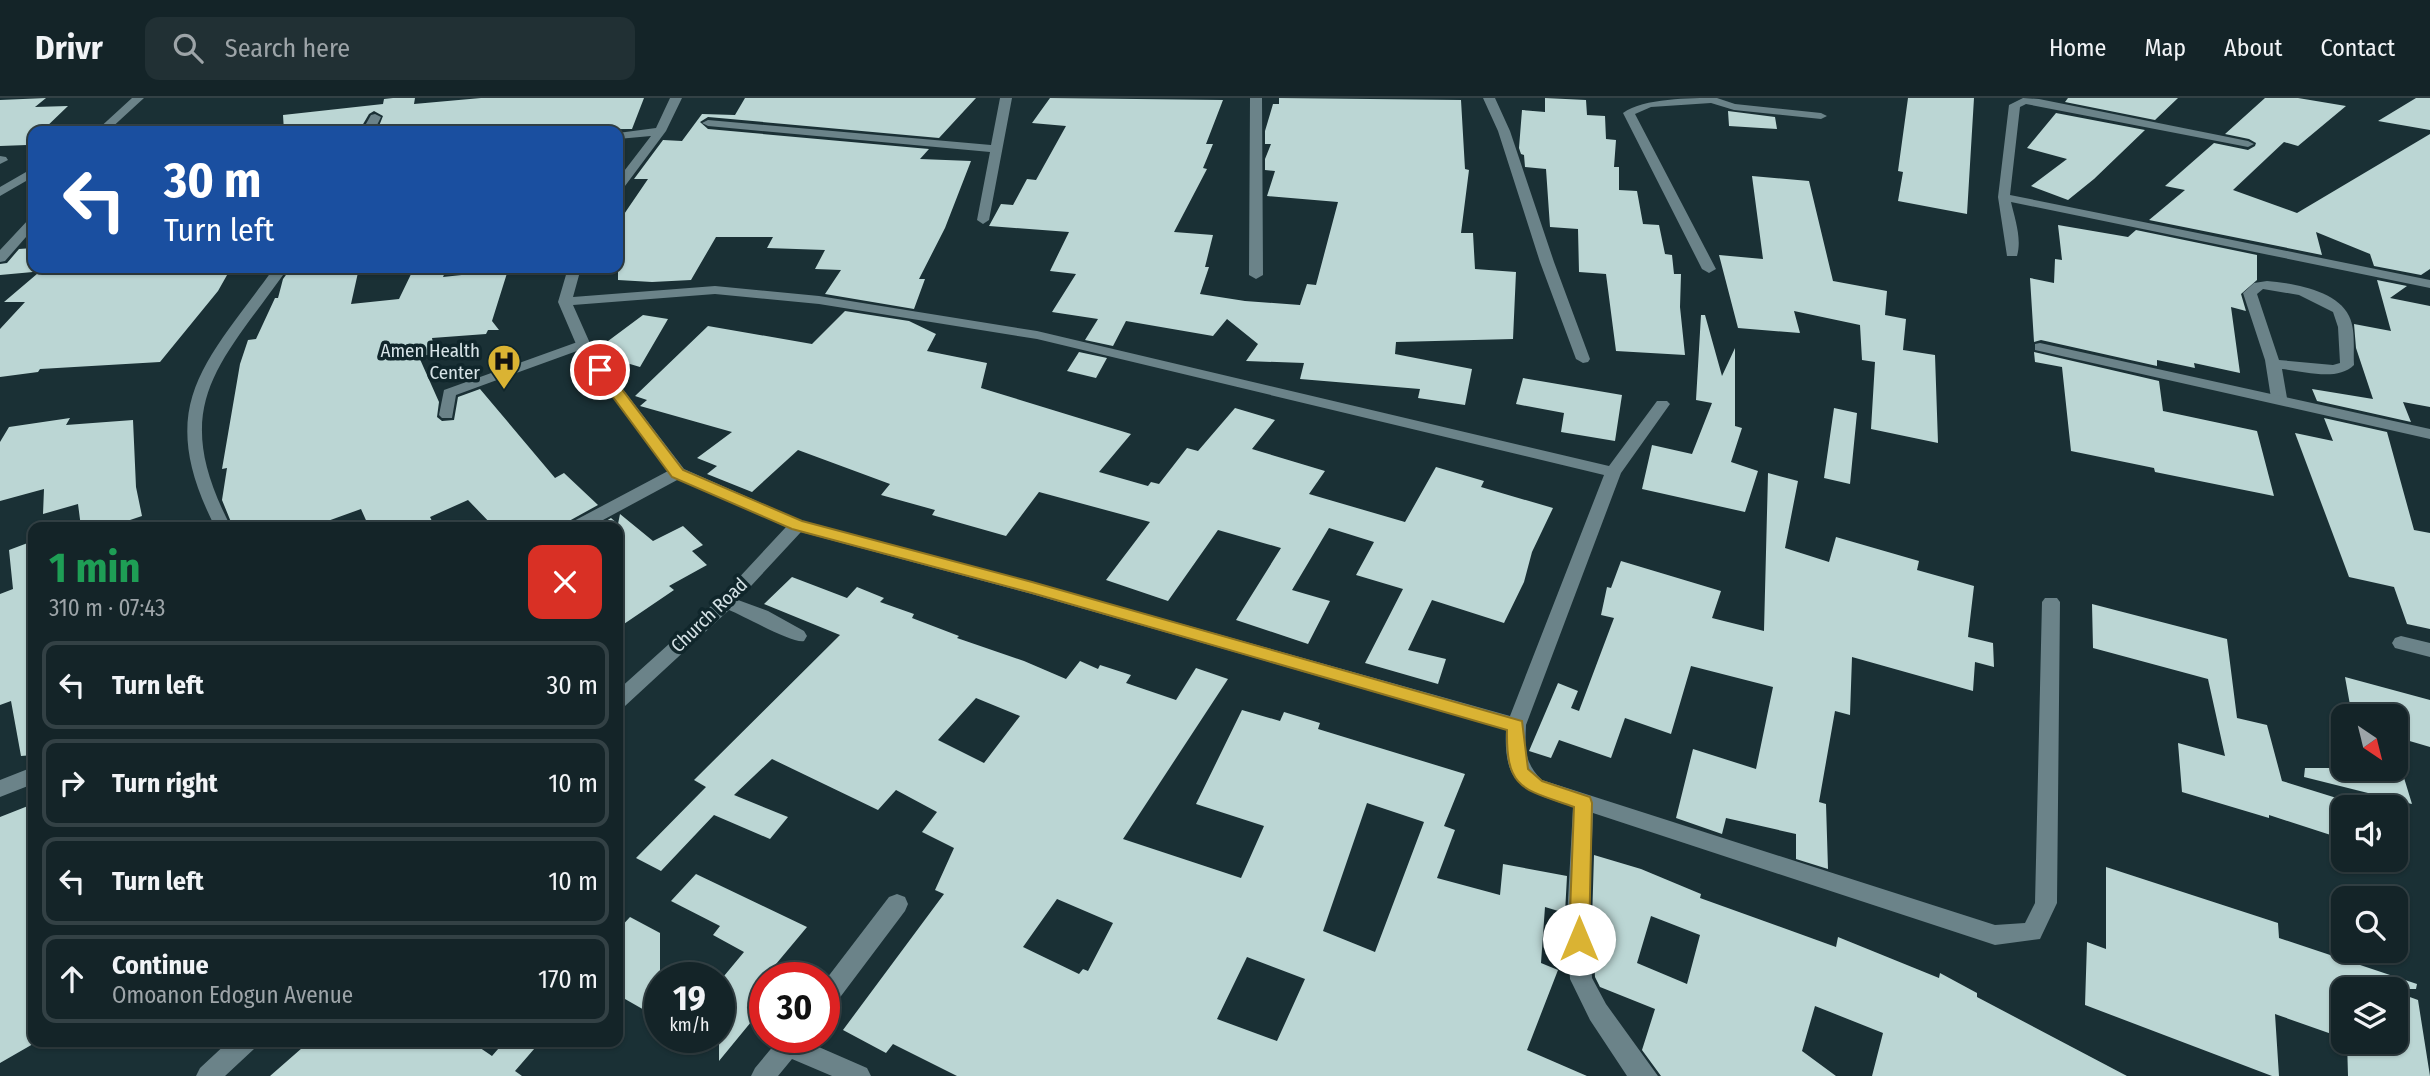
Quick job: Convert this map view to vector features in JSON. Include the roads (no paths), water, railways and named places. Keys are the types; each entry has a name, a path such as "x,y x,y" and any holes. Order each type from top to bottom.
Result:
{"street":[{"path":"107,126 138,98"},
{"path":"623,180 660,131 676,98"},
{"path":"983,220 1006,98"},
{"path":"1256,98 1256,275"},
{"path":"1489,98 1504,131 1547,262 1583,359"},
{"path":"1709,269 1645,149 1629,113 1650,104 1711,99 1734,107 1821,116"},
{"path":"2012,253 2012,236 2004,197 2015,104 2024,101 2248,144"},
{"path":"370,126 375,117"},
{"path":"708,123 995,149"},
{"path":"623,135 660,131"},
{"path":"0,192 28,175"},
{"path":"2004,197 2430,284"},
{"path":"0,258 28,227"},
{"path":"220,522 197,455 193,421 204,380 278,273"},
{"path":"573,273 565,302 583,344 678,473 797,525 1032,588 1516,726"},
{"path":"2271,363 2335,370 2347,365 2342,314 2334,305 2321,298 2272,285 2258,286 2250,293 2271,363 2279,387 2279,398"},
{"path":"565,302 715,290 819,300 1037,335 1614,472"},
{"path":"447,415 449,393 583,344"},
{"path":"2040,347 2279,398 2430,434"},
{"path":"1662,404 1614,472 1516,726 1516,757 1520,772 1535,786 1995,935 2032,932 2046,903 2051,602"},
{"path":"585,522 678,473"},
{"name":"Church Road","path":"623,696 726,602 797,525"},
{"path":"726,602 762,616 798,636"},
{"path":"2401,643 2430,650"},
{"path":"0,789 28,777"},
{"path":"1583,803 1578,919 1581,979 1598,1012 1636,1069 1646,1076"},
{"path":"840,979 897,904"},
{"path":"208,1076 239,1047"},
{"path":"763,1076 783,1053"},
{"path":"814,1053 859,1076"}],"place":[{"name":"Amen Health Center","path":"504,391"}]}
